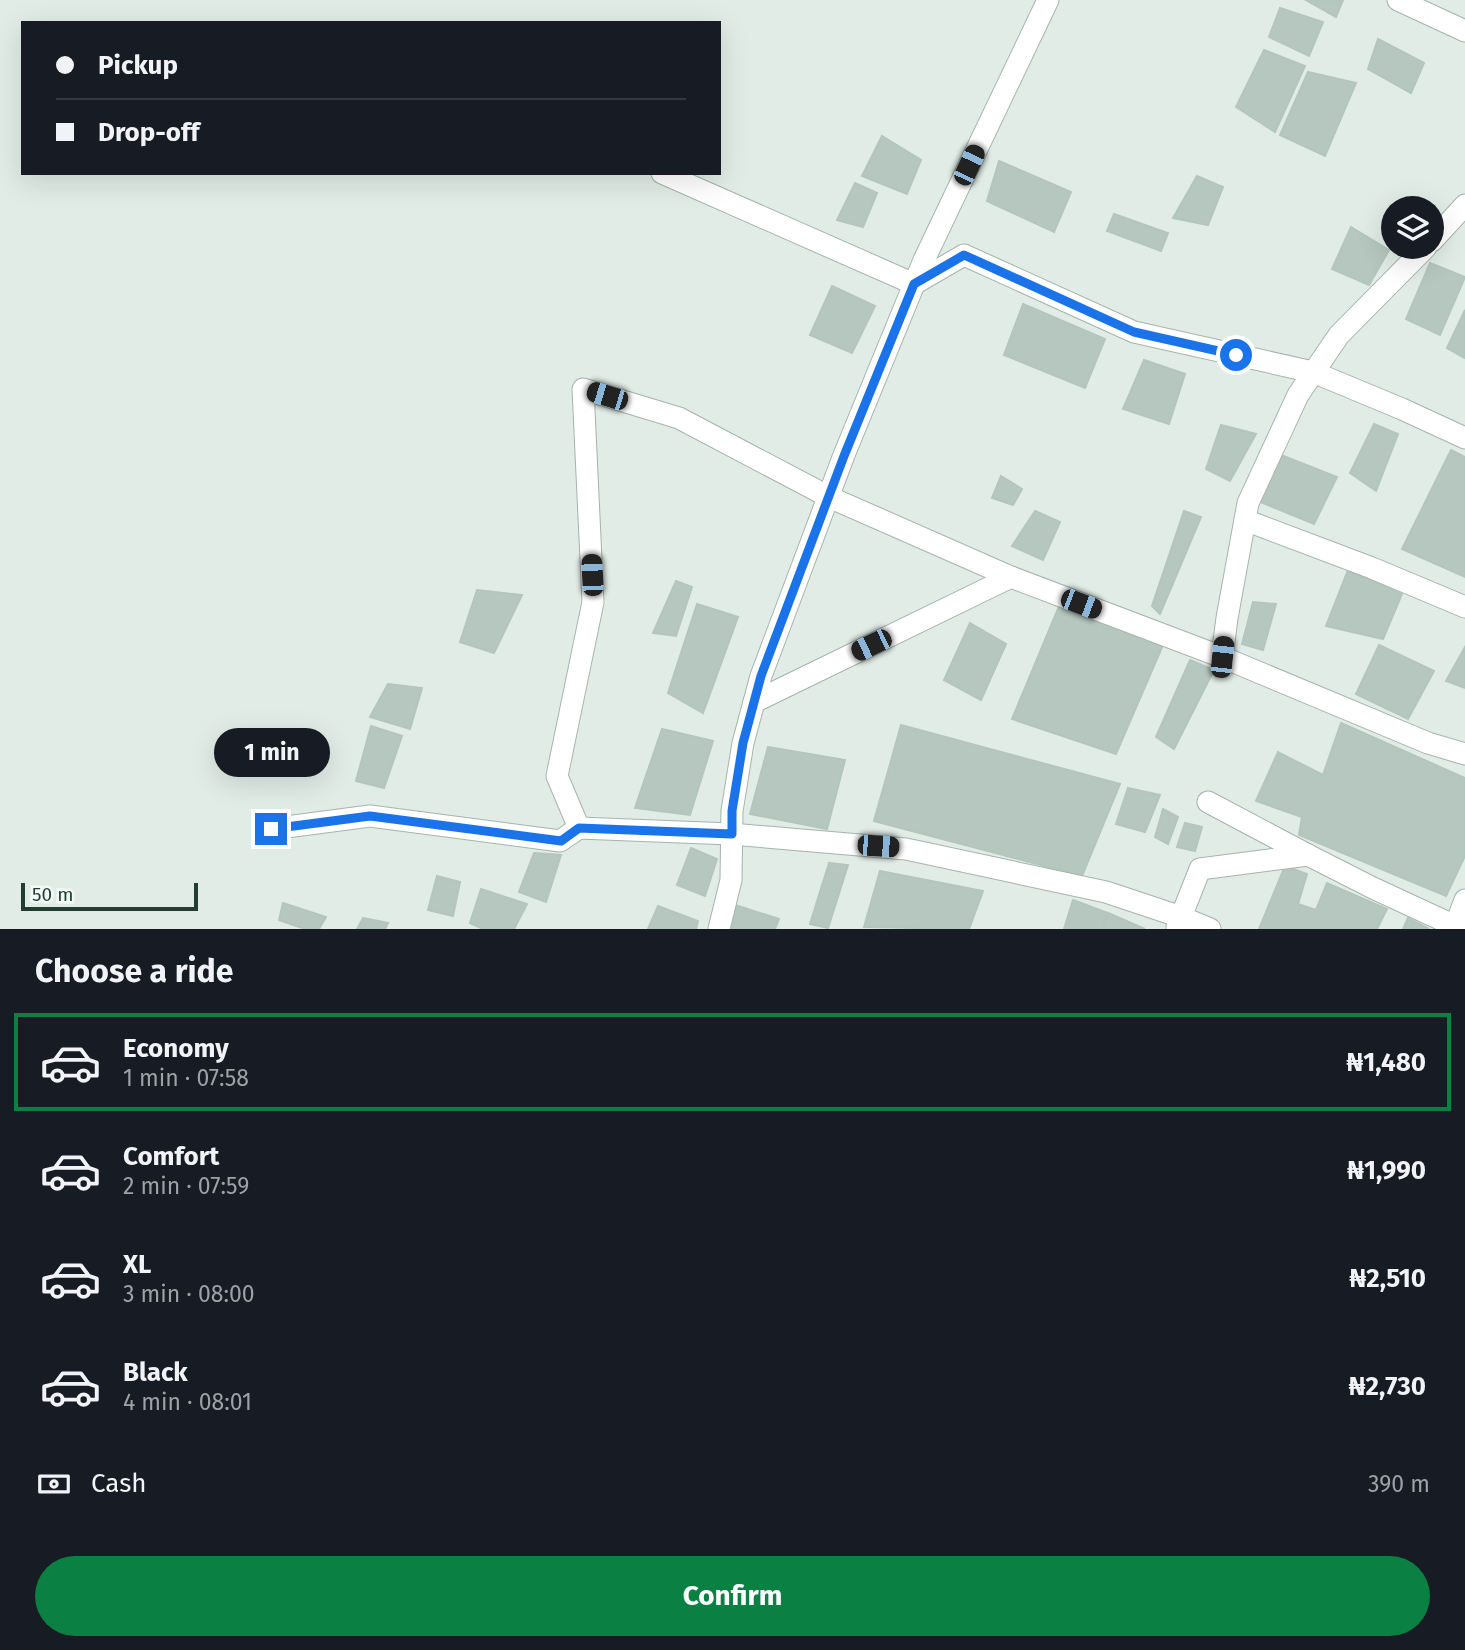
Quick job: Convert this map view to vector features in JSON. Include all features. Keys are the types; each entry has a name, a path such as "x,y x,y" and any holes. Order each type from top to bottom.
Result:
{"street":[{"path":"719,929 730,880 732,811 743,743 761,676 914,284 1048,0"},
{"path":"1398,0 1465,31"},
{"path":"667,175 914,284"},
{"path":"1444,230 1462,214"},
{"path":"914,284 964,255 1134,332 1314,372 1402,408 1465,438"},
{"path":"1222,657 1248,503 1298,395 1339,335 1414,259"},
{"path":"579,828 557,776 593,602 583,389 679,418 829,497 1011,577 1222,657 1428,743 1465,754"},
{"path":"1245,520 1465,607"},
{"path":"754,702 1011,577"},
{"path":"1208,802 1373,888 1455,927 1465,900"},
{"path":"271,829 370,816 561,841 579,828 732,834 906,849 1106,891 1178,923 1210,929"},
{"path":"1178,923 1200,869 1308,855"}],"building":[{"path":"1306,0 1343,0 1336,17"},
{"path":"1280,8 1323,22 1309,56 1269,37"},
{"path":"1378,39 1424,63 1411,93 1368,69"},
{"path":"1264,50 1305,66 1275,132 1236,107"},
{"path":"1308,72 1356,83 1325,156 1280,135"},
{"path":"882,136 921,160 907,194 862,176"},
{"path":"999,161 1071,192 1054,232 987,201"},
{"path":"1197,176 1223,187 1208,225 1173,218"},
{"path":"855,183 877,193 863,227 837,220"},
{"path":"1114,214 1168,233 1161,251 1107,231"},
{"path":"1351,227 1381,245 1381,259 1384,259 1369,285 1332,269"},
{"path":"1430,263 1465,277 1440,335 1406,319"},
{"path":"832,286 875,306 852,353 810,335"},
{"path":"1023,304 1105,339 1085,388 1004,355"},
{"path":"1465,310 1465,358 1447,348"},
{"path":"1144,360 1185,374 1169,424 1123,409"},
{"path":"1374,424 1398,434 1376,491 1350,473"},
{"path":"1221,425 1256,434 1230,481 1206,469"},
{"path":"1451,450 1465,457 1465,577 1402,549"},
{"path":"1281,455 1337,477 1314,524 1258,501"},
{"path":"1001,476 1022,489 1013,505 992,498"},
{"path":"1035,511 1060,522 1043,560 1012,546"},
{"path":"1184,511 1201,517 1160,614 1152,606"},
{"path":"1348,570 1402,594 1383,639 1326,626"},
{"path":"676,581 692,587 676,636 653,633"},
{"path":"477,590 522,595 494,653 460,642"},
{"path":"1062,599 1163,645 1116,754 1012,719"},
{"path":"1253,602 1276,604 1263,650 1242,644"},
{"path":"697,604 738,617 703,713 668,693"},
{"path":"970,623 1006,644 981,700 944,680"},
{"path":"1379,645 1434,671 1408,719 1356,694"},
{"path":"1465,647 1465,688 1446,681"},
{"path":"1190,660 1214,670 1174,749 1156,737"},
{"path":"388,684 422,688 410,729 370,717"},
{"path":"1341,723 1465,778 1465,856 1446,896 1299,835 1302,817 1256,801 1278,752 1323,775"},
{"path":"901,725 1120,784 1082,876 874,821"},
{"path":"371,726 402,736 384,788 356,781"},
{"path":"662,729 713,741 690,815 635,808"},
{"path":"768,747 845,760 827,829 750,814"},
{"path":"1128,788 1160,795 1145,832 1116,824"},
{"path":"1163,809 1178,817 1168,844 1155,837"},
{"path":"1185,823 1202,827 1195,851 1177,847"},
{"path":"691,848 717,859 705,896 677,885"},
{"path":"534,853 561,855 546,902 519,892"},
{"path":"829,863 848,865 828,928 810,924"},
{"path":"1285,866 1307,874 1298,904 1316,910 1327,883 1387,909 1377,929 1259,929"},
{"path":"880,871 983,891 969,929 864,927"},
{"path":"437,876 460,882 453,916 428,910"},
{"path":"481,889 527,904 514,929 483,929 470,923"},
{"path":"1073,900 1108,913 1102,929 1064,929"},
{"path":"283,903 326,917 319,929 305,929 279,920"},
{"path":"735,905 779,919 775,929 727,929"},
{"path":"658,906 698,921 696,929 648,929"},
{"path":"1108,913 1145,929 1103,929"},
{"path":"363,918 388,923 385,929 357,929"},
{"path":"1408,918 1429,929 1403,929"}],"route":[{"path":"271,829 370,816 561,841 579,828 732,834 732,811 743,743 761,676 844,456 914,284 964,255 1134,332 1236,355"}]}
